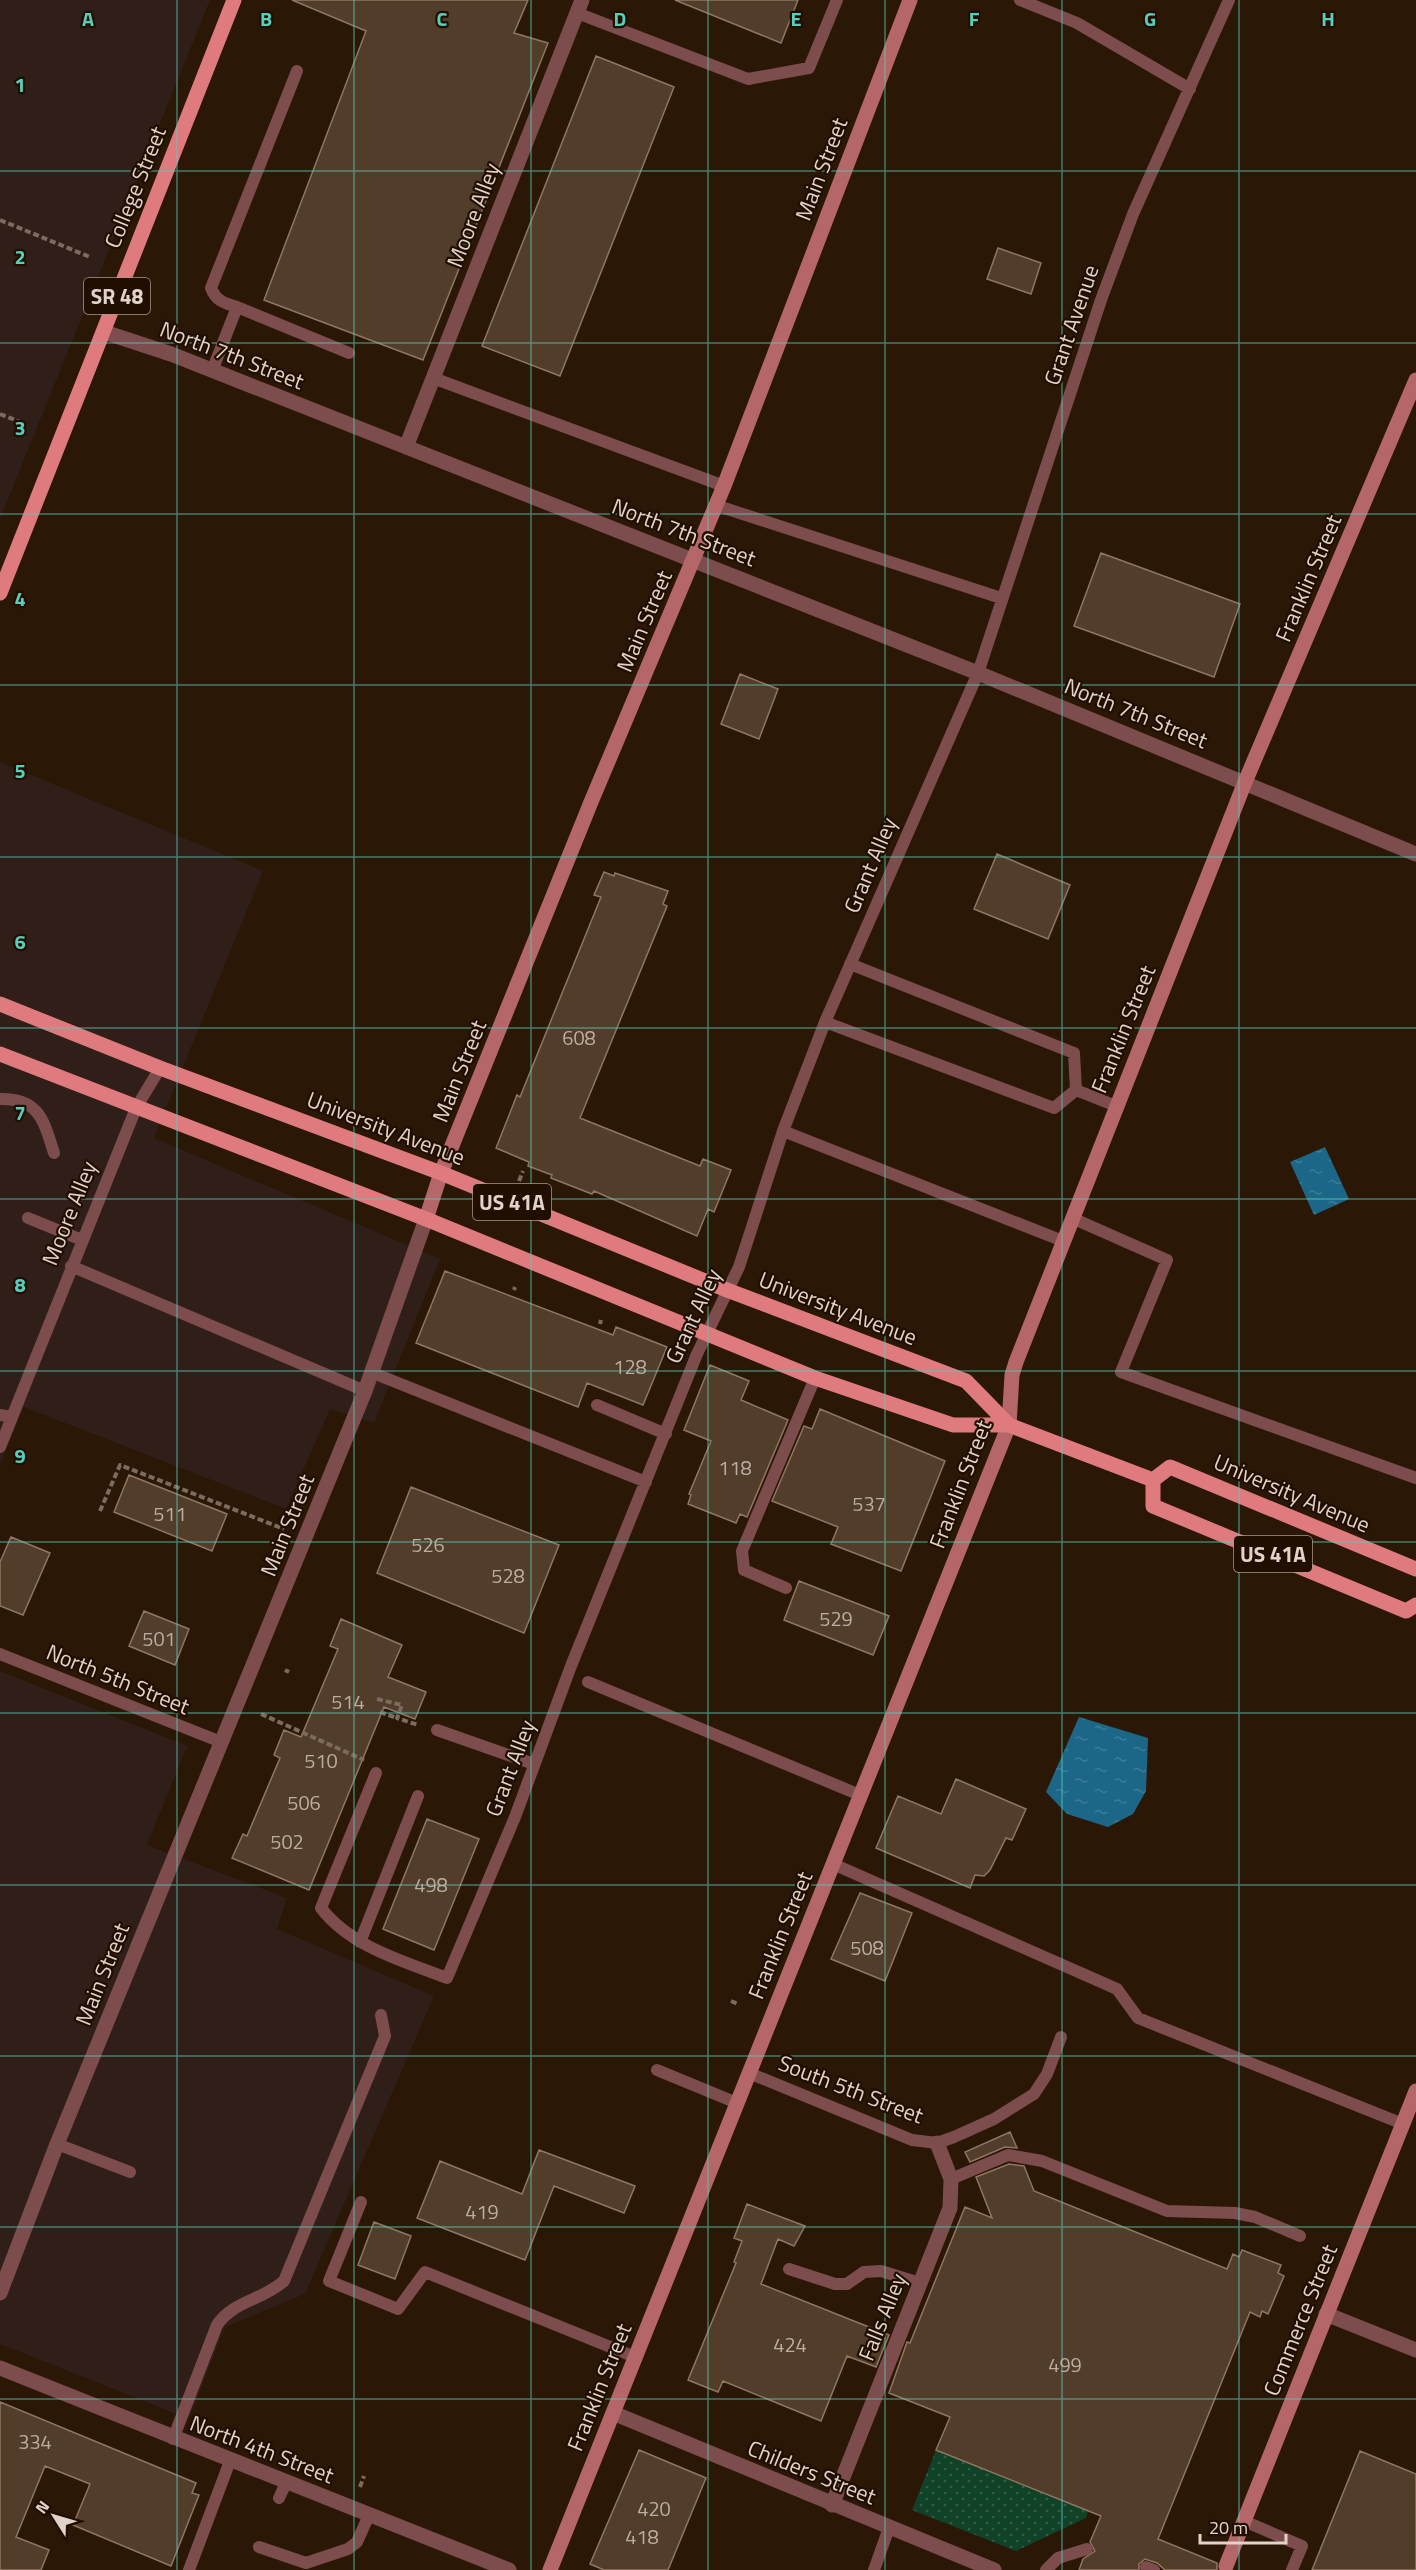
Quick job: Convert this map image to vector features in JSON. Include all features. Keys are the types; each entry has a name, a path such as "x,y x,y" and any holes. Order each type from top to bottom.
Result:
{"main road":[{"name":"College Street","path":"0,593 234,0"},
{"name":"University Avenue","path":"0,1004 160,1068 441,1173 727,1290 966,1381 1009,1425"},
{"name":"University Avenue","path":"0,1054 426,1219 815,1378 953,1425 1009,1425 1153,1480 1170,1467 1416,1569"},
{"name":"US 41A","path":"1153,1480 1153,1506 1406,1611 1416,1605"}],"street":[{"name":"Main Street","path":"0,2293 57,2144 366,1391 441,1173 591,802 724,486 910,0"},
{"name":"Moore Alley","path":"406,447 580,6"},
{"name":"North 7th Street","path":"104,332 213,370 978,672 1416,854"},
{"name":"Franklin Street","path":"550,2570 1009,1425 1012,1376 1016,1362 1116,1106 1245,782 1416,381"},
{"name":"Commerce Street","path":"1226,2566 1416,2091"},
{"name":"Falls Alley","path":"832,2505 950,2208 951,2179 937,2143"},
{"path":"1326,2314 1416,2350"},
{"name":"North 4th Street","path":"0,2368 173,2439 509,2570"},
{"name":"Childers Street","path":"613,2413 994,2570"}],"lane":[{"path":"580,6 748,79 809,68 837,0"},
{"path":"1020,0 1077,23 1190,89"},
{"name":"Grant Avenue","path":"978,672 1101,300 1133,214 1229,0"},
{"path":"297,71 211,288 214,297 349,353"},
{"path":"213,370 237,307"},
{"path":"433,378 724,486"},
{"path":"715,505 1001,598"},
{"name":"Grant Alley","path":"360,1942 447,1978 472,1924 697,1354 739,1267 783,1131 825,1022 978,672"},
{"path":"850,964 1074,1053 1076,1090"},
{"path":"825,1022 1054,1108 1076,1090"},
{"name":"Moore Alley","path":"0,1447 6,1416 82,1240 135,1108 160,1068"},
{"path":"1076,1090 1116,1106"},
{"path":"0,1100 29,1105 36,1110 43,1117 54,1153"},
{"path":"783,1131 1063,1240"},
{"path":"28,1218 82,1240"},
{"path":"1072,1218 1167,1260 1121,1372 1416,1478"},
{"path":"71,1266 366,1391"},
{"path":"373,1373 646,1482"},
{"path":"786,1588 744,1570 742,1551 815,1378"},
{"path":"597,1405 666,1434"},
{"name":"North 5th Street","path":"0,1654 221,1742"},
{"path":"588,1682 861,1795"},
{"path":"436,1730 534,1764"},
{"path":"376,1773 321,1908 340,1931 360,1942 418,1796"},
{"path":"833,1864 1117,1989 1138,2018 1403,2124"},
{"path":"173,2439 217,2325 226,2311 272,2291 284,2281 385,2036 381,2015"},
{"path":"937,2143 994,2119 1034,2094 1047,2074 1060,2037"},
{"path":"657,2070 737,2103"},
{"name":"South 5th Street","path":"749,2073 912,2140 937,2143"},
{"path":"57,2144 130,2172"},
{"path":"951,2179 1008,2155 1025,2157 1042,2161 1167,2211 1235,2213 1255,2217 1300,2236"},
{"path":"361,2202 329,2282 399,2308 425,2272 635,2357"},
{"path":"789,2269 835,2284 847,2284 864,2272 880,2271 920,2283"},
{"path":"189,2570 230,2461"},
{"path":"279,2498 286,2483"},
{"path":"259,2547 306,2563 348,2549 357,2542 369,2515"},
{"path":"1244,2521 1302,2546 1292,2570"},
{"path":"874,2570 889,2528"},
{"path":"1046,2570 1058,2558 1087,2549"}],"path":[{"path":"0,220 90,257"},
{"path":"0,414 23,423"},
{"path":"519,1180 523,1172"},
{"path":"100,1510 120,1465 284,1529"},
{"path":"377,1699 402,1705 397,1718"},
{"path":"380,1712 416,1725"},
{"path":"261,1714 363,1758 376,1773"},
{"path":"731,2001 738,2004"},
{"path":"359,2491 364,2476"}],"shaded area":[{"path":"0,0 210,0 0,519"},
{"path":"0,762 263,871 154,1138 440,1259 374,1423 330,1409 286,1509 24,1407 0,1464"},
{"path":"0,1671 187,1746 147,1845 287,1898 277,1929 434,1996 305,2294 225,2327 189,2419 0,2344"}],"green space":[{"path":"936,2450 1088,2511 1086,2518 1016,2551 912,2510"}],"water":[{"path":"1325,1147 1349,1199 1314,1215 1290,1162"},
{"path":"1079,1717 1148,1738 1146,1791 1133,1814 1108,1827 1067,1814 1046,1792"}],"building":[{"path":"292,0 528,0 514,33 548,43 423,360 264,300 366,31"},
{"path":"675,0 798,0 781,43"},
{"path":"596,56 674,87 560,376 482,346"},
{"path":"998,248 1041,263 1031,294 987,279"},
{"path":"1101,553 1240,604 1214,677 1074,626"},
{"path":"740,674 778,689 759,739 721,724"},
{"path":"997,854 1070,885 1048,939 974,909"},
{"path":"604,872 614,876 615,873 668,891 663,904 667,906 580,1118 700,1166 703,1159 731,1170 714,1212 708,1209 697,1236 594,1191 592,1194 551,1178 552,1175 528,1166 529,1162 496,1148 517,1095 520,1097 601,897 594,895"},
{"path":"445,1271 613,1335 616,1327 667,1347 643,1405 587,1383 578,1407 416,1343"},
{"path":"710,1365 749,1381 741,1400 788,1420 747,1517 740,1514 736,1523 688,1504 691,1495 689,1494 711,1441 684,1430"},
{"path":"820,1409 945,1461 901,1571 831,1544 838,1527 772,1501 804,1426 812,1429"},
{"path":"129,1475 227,1514 212,1551 114,1512"},
{"path":"411,1487 559,1545 524,1633 377,1573"},
{"path":"11,1537 50,1553 23,1615 0,1606 0,1562"},
{"path":"799,1581 889,1616 873,1655 784,1620"},
{"path":"144,1611 189,1629 175,1665 129,1646"},
{"path":"341,1619 402,1645 388,1677 426,1692 415,1719 384,1707 309,1890 232,1858 243,1834 247,1836 280,1758 274,1755 284,1730 301,1737 338,1649 330,1646"},
{"path":"956,1779 1026,1809 1012,1840 1006,1838 990,1870 984,1876 975,1875 970,1888 876,1848 898,1796 941,1814"},
{"path":"427,1819 479,1839 434,1950 383,1929"},
{"path":"860,1893 912,1913 885,1981 831,1959"},
{"path":"1010,2132 1017,2148 1005,2147 970,2162 965,2152"},
{"path":"539,2150 635,2186 624,2213 554,2186 525,2260 417,2218 440,2161 522,2194"},
{"path":"1009,2164 1024,2166 1034,2191 1227,2269 1233,2254 1239,2257 1242,2250 1281,2265 1278,2273 1284,2276 1268,2314 1262,2311 1260,2317 1250,2312 1158,2539 1217,2563 1217,2570 1165,2570 1157,2563 1145,2559 1139,2564 1139,2570 1079,2570 1083,2559 1095,2551 1090,2542 1101,2516 936,2450 950,2417 889,2393 907,2342 910,2343 965,2207 992,2218 976,2177"},
{"path":"747,2204 805,2226 794,2246 778,2239 761,2284 889,2335 876,2367 847,2356 821,2421 723,2381 718,2392 688,2380 736,2263 734,2262 742,2241 734,2238"},
{"path":"374,2222 411,2236 395,2279 358,2265"},
{"path":"0,2402 196,2483 192,2493 199,2495 171,2566 73,2525 90,2484 45,2466 16,2537 49,2550 41,2570 0,2570"},
{"path":"639,2450 706,2478 668,2570 604,2570 590,2564"},
{"path":"1360,2451 1416,2474 1416,2570 1312,2570"}]}
